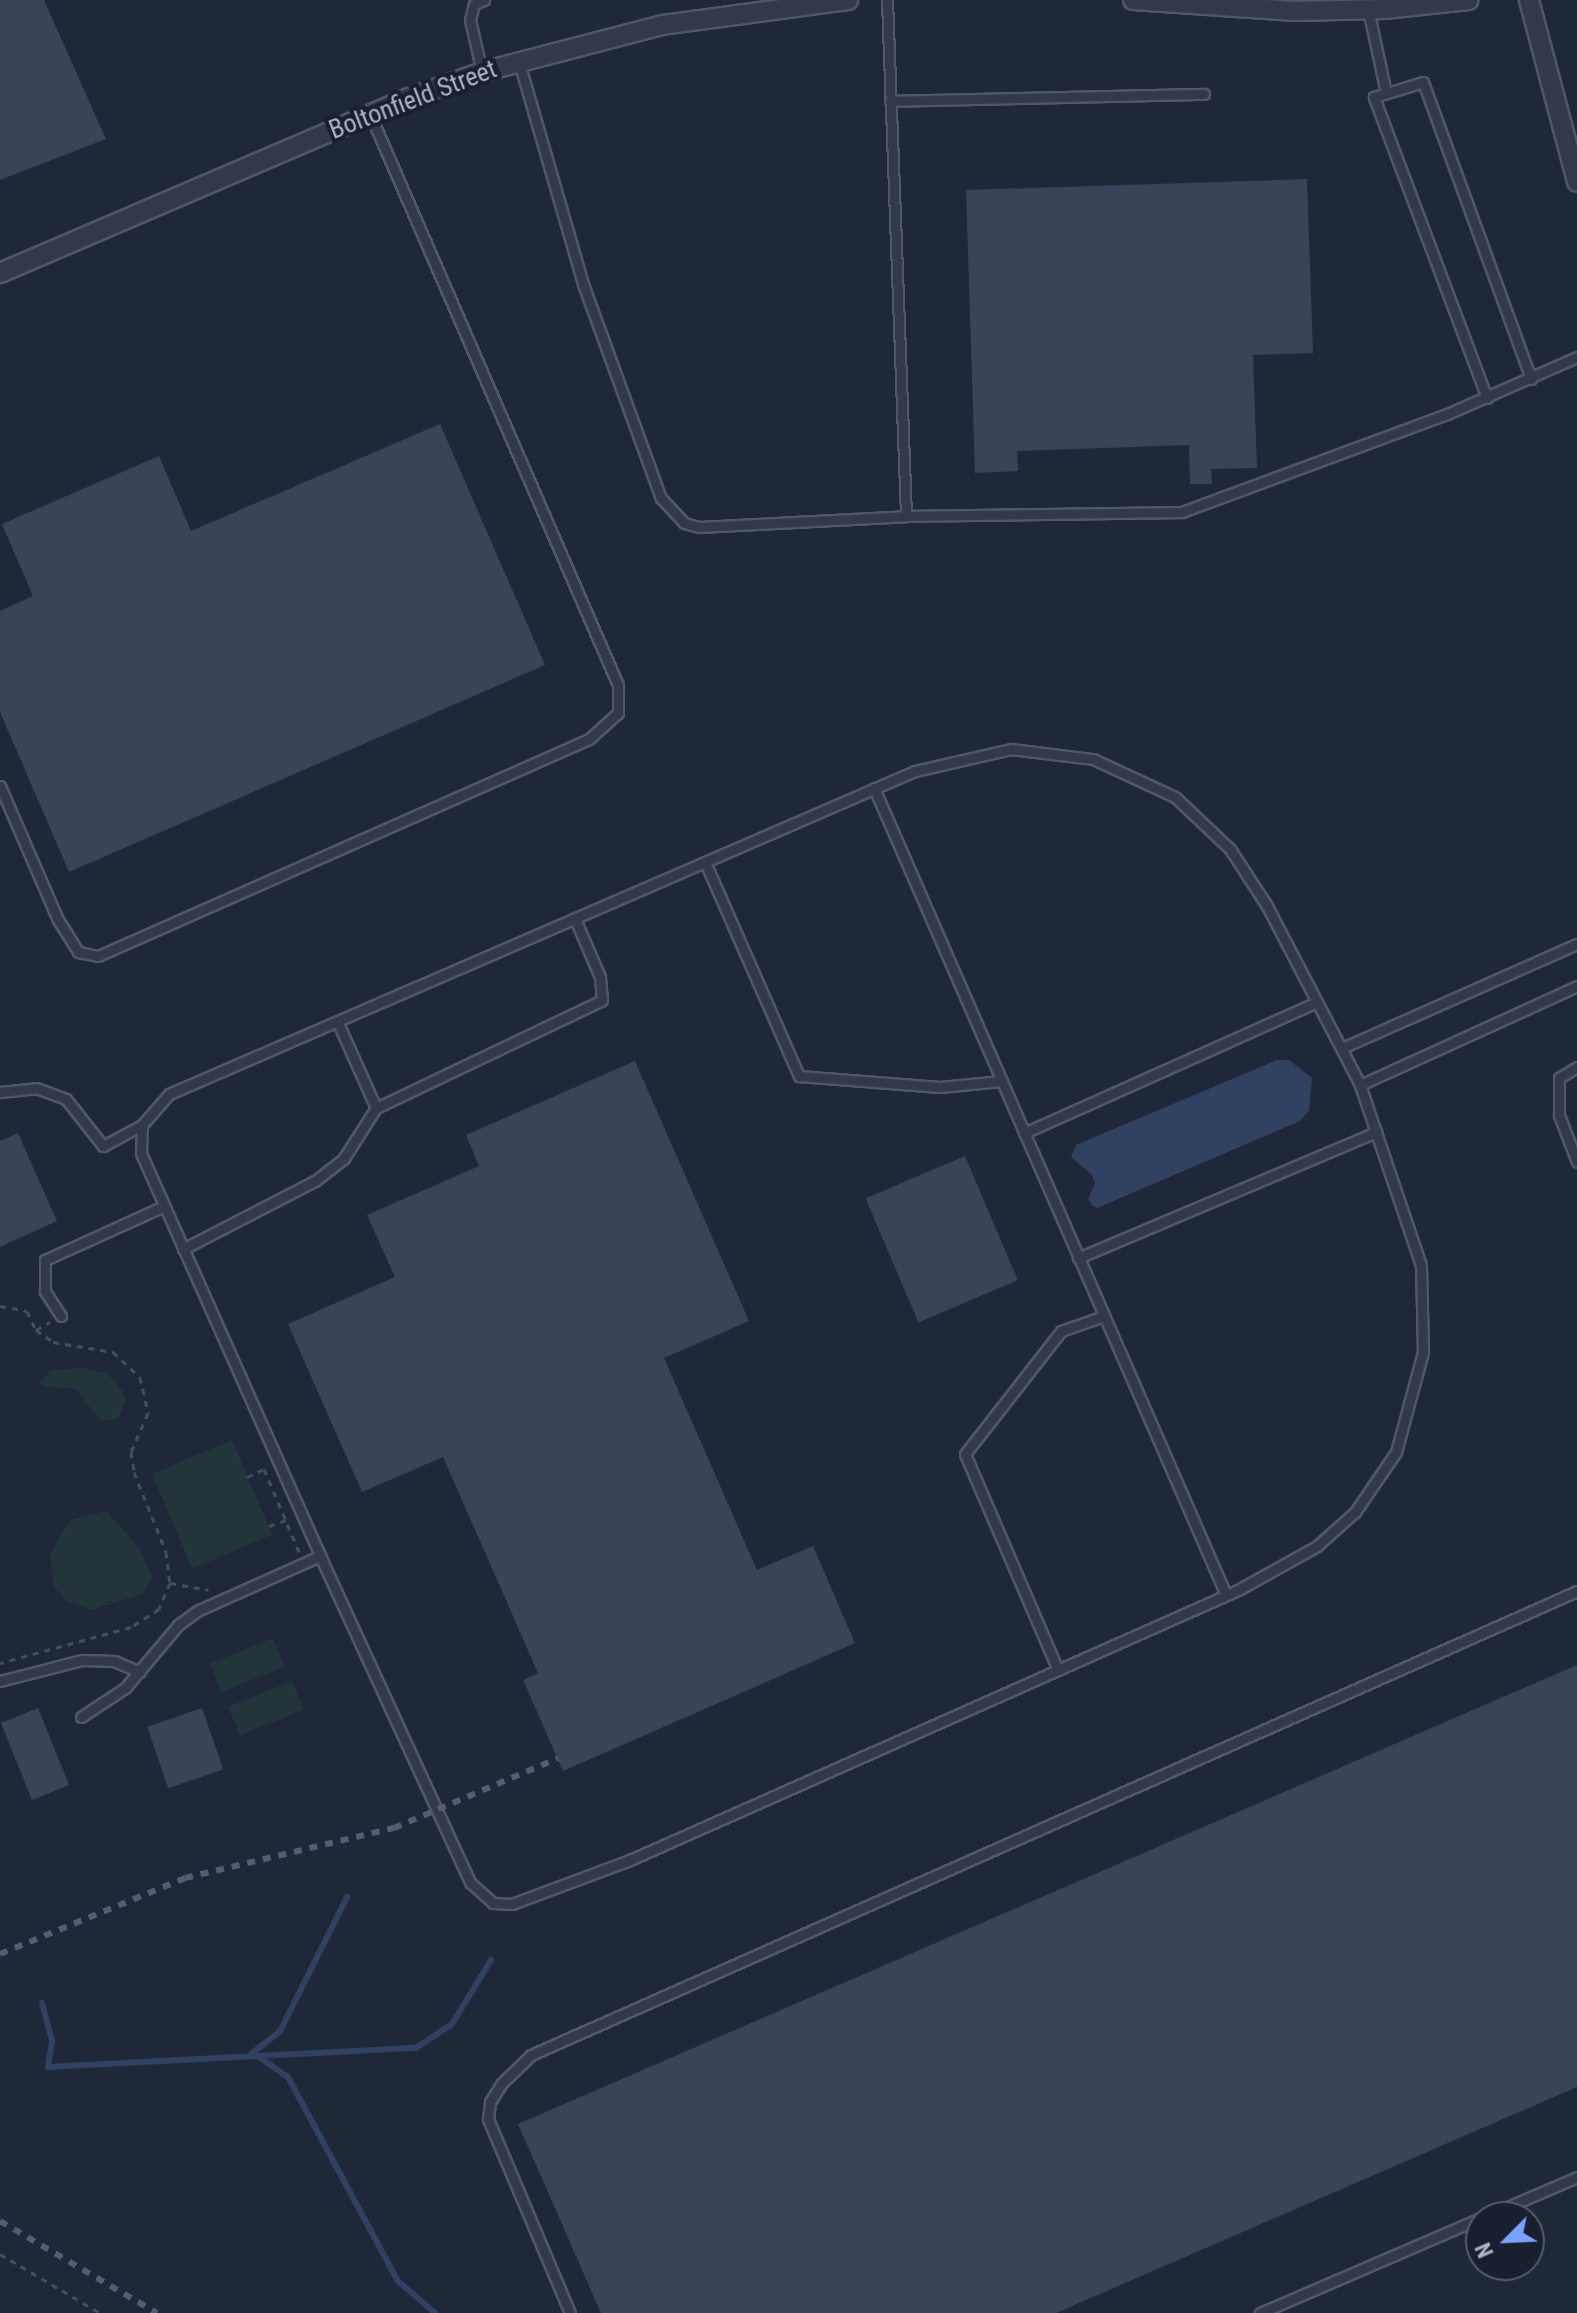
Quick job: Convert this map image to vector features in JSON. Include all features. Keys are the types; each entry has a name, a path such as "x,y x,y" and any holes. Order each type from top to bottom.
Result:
{"street":[{"name":"Boltonfield Street","path":"0,273 370,114 519,60 663,25 848,0"},
{"path":"1133,0 1368,9 1469,0"},
{"path":"1529,0 1577,182"}],"lane":[{"path":"482,72 470,20 474,4 484,0"},
{"path":"887,0 906,516"},
{"path":"1368,9 1386,93"},
{"path":"519,60 583,284 661,498 684,523 699,527 906,516 1182,512 1487,398 1575,361"},
{"path":"1487,398 1374,97 1423,82 1531,379"},
{"path":"890,101 1204,94"},
{"path":"0,786 57,918 78,952 98,956 589,739 618,713 618,685 370,114"},
{"path":"0,1092 36,1088 66,1099 103,1146 142,1125 169,1094 874,788 975,754 1039,750 1093,759 1175,797 1230,849 1317,1002 1360,1085 1421,1265 1423,1352 1396,1452 1355,1512 1317,1546 1226,1595 630,1860 512,1904 493,1903 470,1882 320,1556 141,1153 142,1125"},
{"path":"874,788 1226,1595"},
{"path":"705,862 799,1076 940,1087 1002,1081"},
{"path":"183,1249 315,1181 344,1158 376,1108 602,1000 600,977 575,919"},
{"path":"1342,1048 1577,944"},
{"path":"1360,1085 1577,986"},
{"path":"1024,1133 1317,1002"},
{"path":"338,1023 376,1108"},
{"path":"1577,1067 1559,1078 1559,1115 1577,1162"},
{"path":"1078,1258 1376,1132"},
{"path":"61,1316 45,1291 45,1260 164,1206"},
{"path":"1058,1670 965,1454 1061,1331 1104,1316"},
{"path":"81,1717 140,1672 178,1625 199,1610 320,1556"},
{"path":"570,2313 488,2119 490,2102 502,2083 531,2055 1577,1591"},
{"path":"0,1681 82,1660 114,1661 140,1672"},
{"path":"1521,2201 1577,2177"},
{"path":"1260,2313 1465,2225"}],"path":[{"path":"0,1306 27,1311 36,1330 53,1342 113,1352 140,1377 148,1413 131,1452 166,1552 170,1583 159,1609 139,1623 0,1663"},
{"path":"247,1477 264,1469 300,1552 287,1558"},
{"path":"269,1526 286,1520"},
{"path":"170,1583 209,1590 222,1585"},
{"path":"0,2254 100,2313"}],"green space":[{"path":"83,1368 107,1373 122,1390 126,1399 118,1419 100,1421 76,1389 46,1387 40,1382 51,1370"},
{"path":"232,1440 272,1535 192,1569 152,1474"},
{"path":"106,1511 139,1547 152,1578 144,1593 92,1610 68,1602 54,1587 50,1554 70,1520"},
{"path":"273,1638 285,1667 222,1692 210,1663"},
{"path":"292,1681 304,1710 240,1736 228,1707"}],"water":[{"path":"1277,1060 1289,1060 1312,1078 1309,1111 1300,1121 1097,1208 1092,1205 1088,1199 1095,1183 1092,1175 1071,1157 1076,1145"}],"building":[{"path":"0,0 44,0 106,139 0,180"},
{"path":"1307,179 1313,353 1253,355 1257,468 1211,469 1212,484 1190,484 1189,445 1017,451 1018,471 975,473 966,190"},
{"path":"440,424 545,665 69,872 0,712 0,611 33,596 2,524 159,456 191,531"},
{"path":"635,1061 749,1321 664,1358 757,1570 813,1546 855,1643 563,1771 523,1680 538,1673 443,1457 362,1492 288,1324 395,1277 367,1215 479,1166 466,1135"},
{"path":"18,1133 57,1221 0,1247 0,1141"},
{"path":"965,1156 1018,1280 918,1322 866,1198"},
{"path":"1577,1665 1577,2087 1056,2313 601,2313 518,2124"},
{"path":"38,1708 69,1785 32,1800 1,1723"},
{"path":"202,1708 223,1769 168,1788 147,1727"}],"waterway":[{"path":"251,2054 280,2031 347,1897"},
{"path":"42,2003 52,2041 48,2067 416,2048 452,2024 491,1960"},
{"path":"259,2057 288,2077 398,2281 435,2313"}],"railway":[{"path":"0,1954 185,1878 394,1828 558,1758"},
{"path":"0,2221 157,2313"}]}
